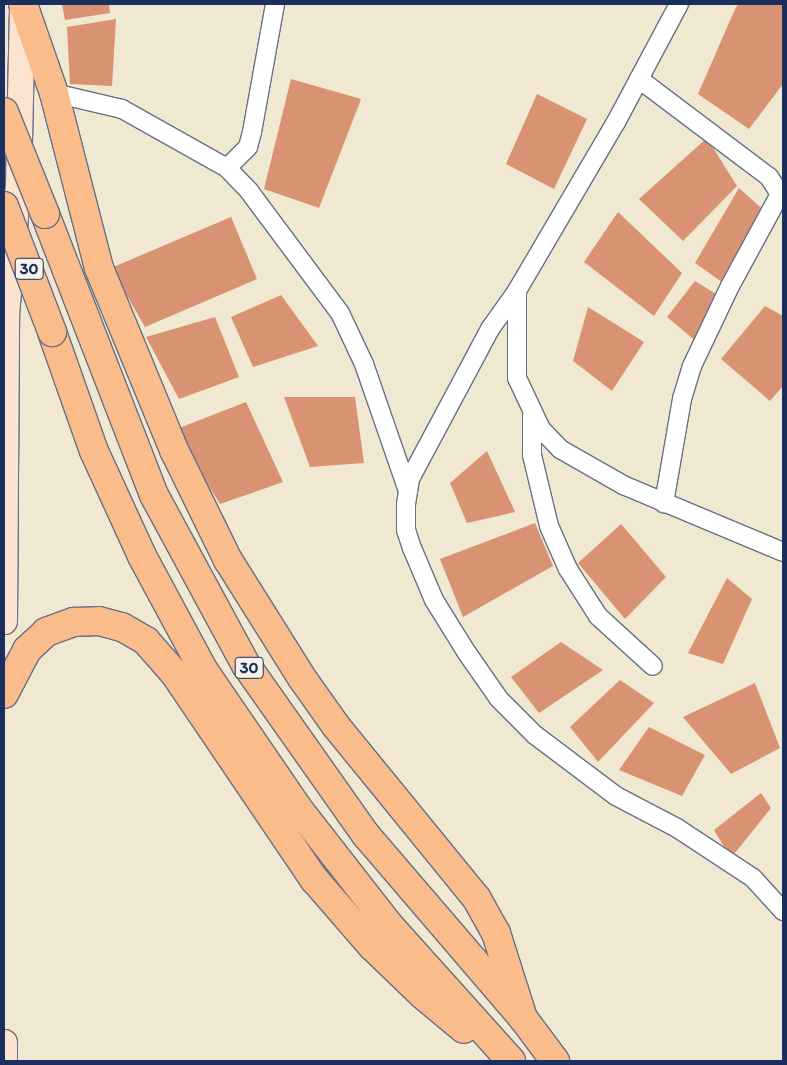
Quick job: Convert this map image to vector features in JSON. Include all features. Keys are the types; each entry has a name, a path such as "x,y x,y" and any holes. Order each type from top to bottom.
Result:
{"main road":[{"path":"23,4 54,93 98,268 175,452 228,560 302,678 336,726 477,900 496,932 523,1018"},
{"path":"4,621 6,314 18,185 23,4"},
{"name":"30","path":"4,112 154,495 246,664 366,835 523,1018 555,1061"},
{"name":"30","path":"4,206 52,332 94,451 142,556 204,671 297,807 376,909 511,1061"},
{"path":"4,694 28,650 46,632 74,622 99,621 122,627 146,641 175,674 314,879 372,946 423,996 504,1061"},
{"path":"4,1042 4,1061"}],"street":[{"path":"227,168 248,147 275,4"},
{"path":"679,4 639,78 517,291 490,329 410,479 406,530 423,574 466,654 500,699 566,761 616,796 677,828 753,878 783,911"},
{"path":"639,78 769,176 780,194 730,286 692,366 682,399 664,504"},
{"path":"54,93 122,109 227,168 282,232 340,313 364,364 408,491"},
{"path":"517,291 517,378 541,429 560,449 623,485 664,504 783,552"},
{"path":"532,413 532,455 550,526 568,569 598,616 653,666"}],"building":[{"path":"62,4 109,4 110,13 65,20"},
{"path":"740,4 783,4 783,84 749,129 698,94 736,7"},
{"path":"116,19 112,86 70,84 67,27"},
{"path":"291,79 361,99 319,208 264,189"},
{"path":"537,94 587,119 554,189 506,164"},
{"path":"707,138 737,186 683,241 639,199"},
{"path":"739,188 768,214 722,282 695,263"},
{"path":"618,212 682,273 654,316 584,262"},
{"path":"231,217 257,279 145,327 111,268"},
{"path":"695,281 721,297 697,342 667,317"},
{"path":"281,295 318,346 253,367 231,317"},
{"path":"765,306 783,316 783,386 770,401 721,359"},
{"path":"588,307 644,342 612,391 573,361"},
{"path":"215,317 239,377 179,399 146,337"},
{"path":"284,397 355,397 364,463 310,467"},
{"path":"246,402 283,482 220,504 174,430"},
{"path":"487,451 515,512 467,523 450,483"},
{"path":"535,523 553,566 463,617 440,559"},
{"path":"621,524 666,577 625,619 578,563"},
{"path":"727,578 752,599 723,664 688,653"},
{"path":"561,642 603,670 539,713 511,677"},
{"path":"620,680 654,703 598,762 570,727"},
{"path":"755,683 780,748 731,774 683,717"},
{"path":"649,727 705,755 682,796 619,770"},
{"path":"761,793 771,808 731,858 714,830"}]}
